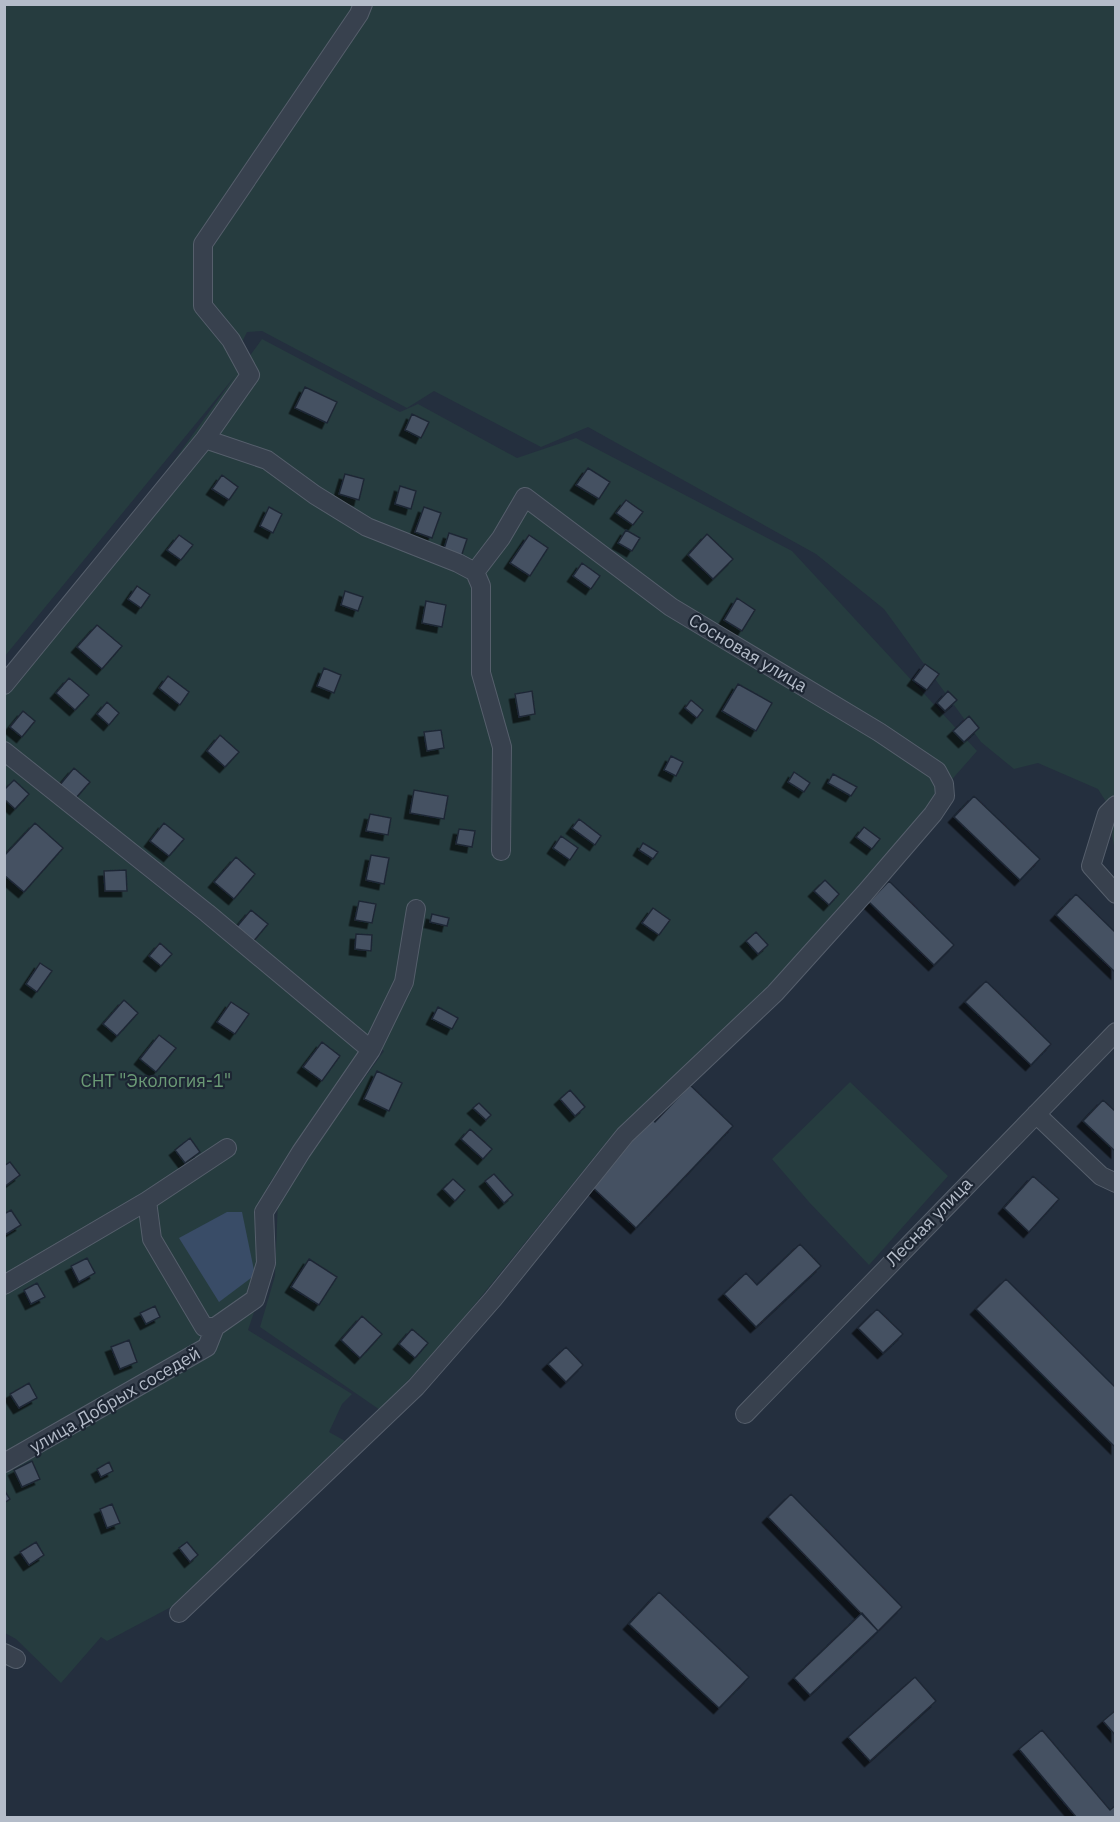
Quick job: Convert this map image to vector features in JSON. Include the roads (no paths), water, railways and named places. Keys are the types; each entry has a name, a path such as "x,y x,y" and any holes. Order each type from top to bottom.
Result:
{"street":[{"path":"4,685 205,439 250,375 231,340 203,306 204,244 359,14 363,4"},
{"path":"205,439 267,460 315,495 367,527 459,563 475,572 481,586 481,673 502,747 501,851"},
{"name":"Сосновая улица","path":"179,1613 416,1388 493,1299 625,1135 775,993 933,814 945,796 944,784 937,771 879,732 671,607 525,497 501,538 475,572"},
{"path":"4,751 207,913 371,1050"},
{"path":"1116,805 1107,814 1090,866 1116,894"},
{"path":"147,1201 152,1239 204,1327 215,1327 255,1299 266,1263 264,1212 371,1050 404,982 416,909"},
{"name":"Лесная улица","path":"744,1414 1116,1032"},
{"path":"1036,1114 1101,1176 1116,1183"},
{"path":"4,1285 147,1201 227,1148"},
{"name":"улица Добрых соседей","path":"4,1463 207,1347 215,1327"}],"water":[{"path":"227,1212 242,1212 255,1275 219,1302 179,1238"}],"park label":[{"name":"СНТ \"Экология-1\"","path":"156,1081"}]}
